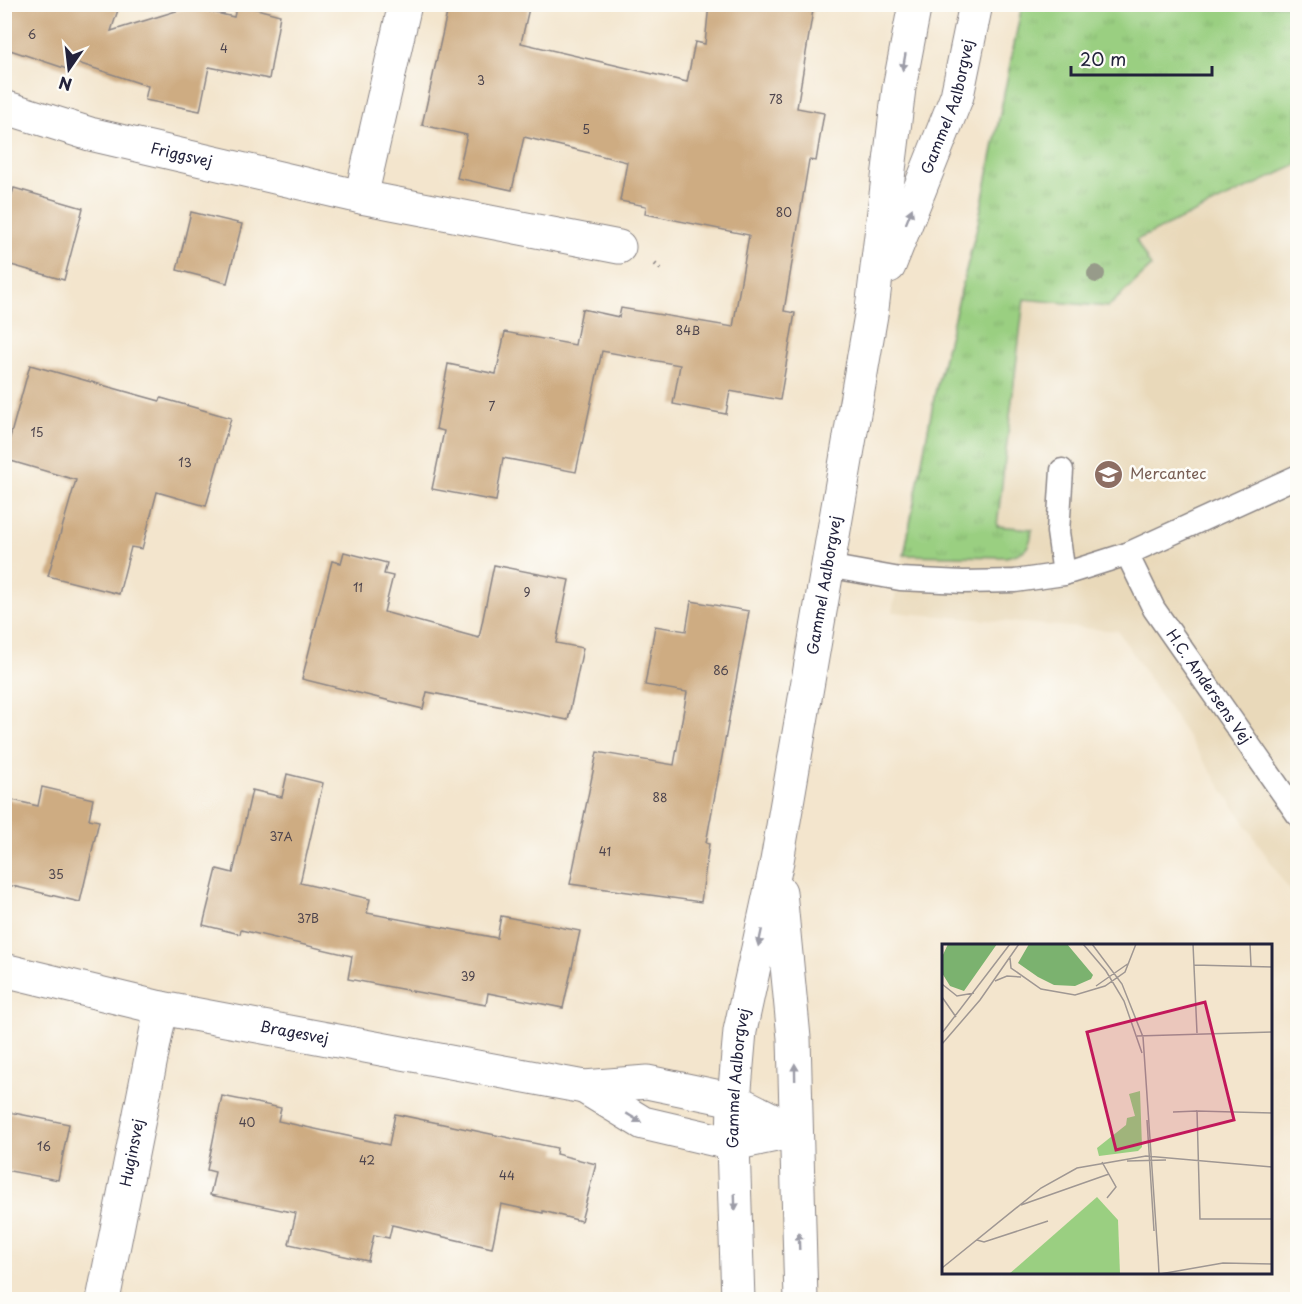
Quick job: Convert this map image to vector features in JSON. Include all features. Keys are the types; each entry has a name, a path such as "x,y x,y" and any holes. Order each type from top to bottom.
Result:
{"street":[{"path":"361,196 405,4"},
{"name":"Gammel Aalborgvej","path":"738,1299 733,1144 740,1030 777,861 872,309 899,88 915,4"},
{"name":"Gammel Aalborgvej","path":"872,309 957,96 976,4"},
{"name":"Friggsvej","path":"4,107 90,134 361,196 619,247"},
{"name":"Gammel Aalborgvej","path":"777,861 794,1038 801,1299"},
{"name":"Bragesvej","path":"4,970 161,1008 584,1087 648,1082 734,1100 795,1131"},
{"name":"Huginsvej","path":"103,1299 161,1008"},
{"name":"Bragesvej","path":"584,1087 643,1123 733,1144 795,1131"}],"lane":[{"path":"1062,470 1058,532 1064,574"},
{"path":"827,566 900,579 963,582 1016,581 1064,574 1127,554 1298,476"},
{"name":"H.C. Andersens Vej","path":"1127,554 1154,609 1298,815"}],"shaded area":[{"name":"Mercantec","path":"1022,5 1297,5 1297,902 1118,631 892,612 935,393 978,223"}],"green space":[{"path":"1022,5 1297,5 1297,165 1136,240 1151,267 1108,307 1024,299 997,526 1032,529 1030,541 1026,549 1006,557 904,555 935,393 978,223"}],"building":[{"path":"4,4 120,4 111,31 189,7 234,17 237,4 280,15 269,79 209,67 200,111 145,100 148,86 69,60 67,69 4,48"},
{"path":"449,4 530,4 521,43 687,82 695,42 705,44 709,4 814,4 797,108 824,113 816,161 809,160 784,311 795,313 780,400 730,391 726,414 673,404 680,365 602,351 576,472 503,458 496,501 432,489 444,431 436,429 448,364 496,374 505,332 575,345 582,309 619,317 621,308 733,327 749,235 645,214 646,206 620,201 627,162 524,137 512,190 457,178 467,135 422,125"},
{"path":"14,188 83,208 64,280 4,263 4,219"},
{"path":"191,212 242,224 227,283 177,270"},
{"path":"30,365 231,418 206,506 157,492 142,549 131,547 119,594 48,576 76,480 4,459"},
{"path":"344,552 387,563 384,574 393,576 384,612 479,638 494,565 569,580 556,643 583,648 568,720 427,692 423,709 302,679 332,561 341,563"},
{"path":"691,601 749,611 706,843 709,844 701,902 570,884 597,752 674,765 687,692 645,685 655,626 686,631"},
{"path":"287,774 323,783 300,883 370,899 367,913 497,938 501,916 580,931 563,1008 488,993 486,1005 348,979 352,956 241,930 240,934 203,925 217,869 233,873 252,790 282,797"},
{"path":"42,787 93,799 89,819 99,821 80,902 4,884 4,798 38,806"},
{"path":"222,1096 281,1108 278,1121 389,1145 395,1114 557,1148 556,1154 596,1164 581,1221 543,1211 543,1213 501,1204 492,1248 392,1225 389,1238 374,1235 368,1261 289,1244 296,1213 210,1195 215,1172 207,1170"},
{"path":"4,1111 69,1124 58,1180 4,1170"}],"place":[{"name":"Mercantec","path":"1109,474"}]}
